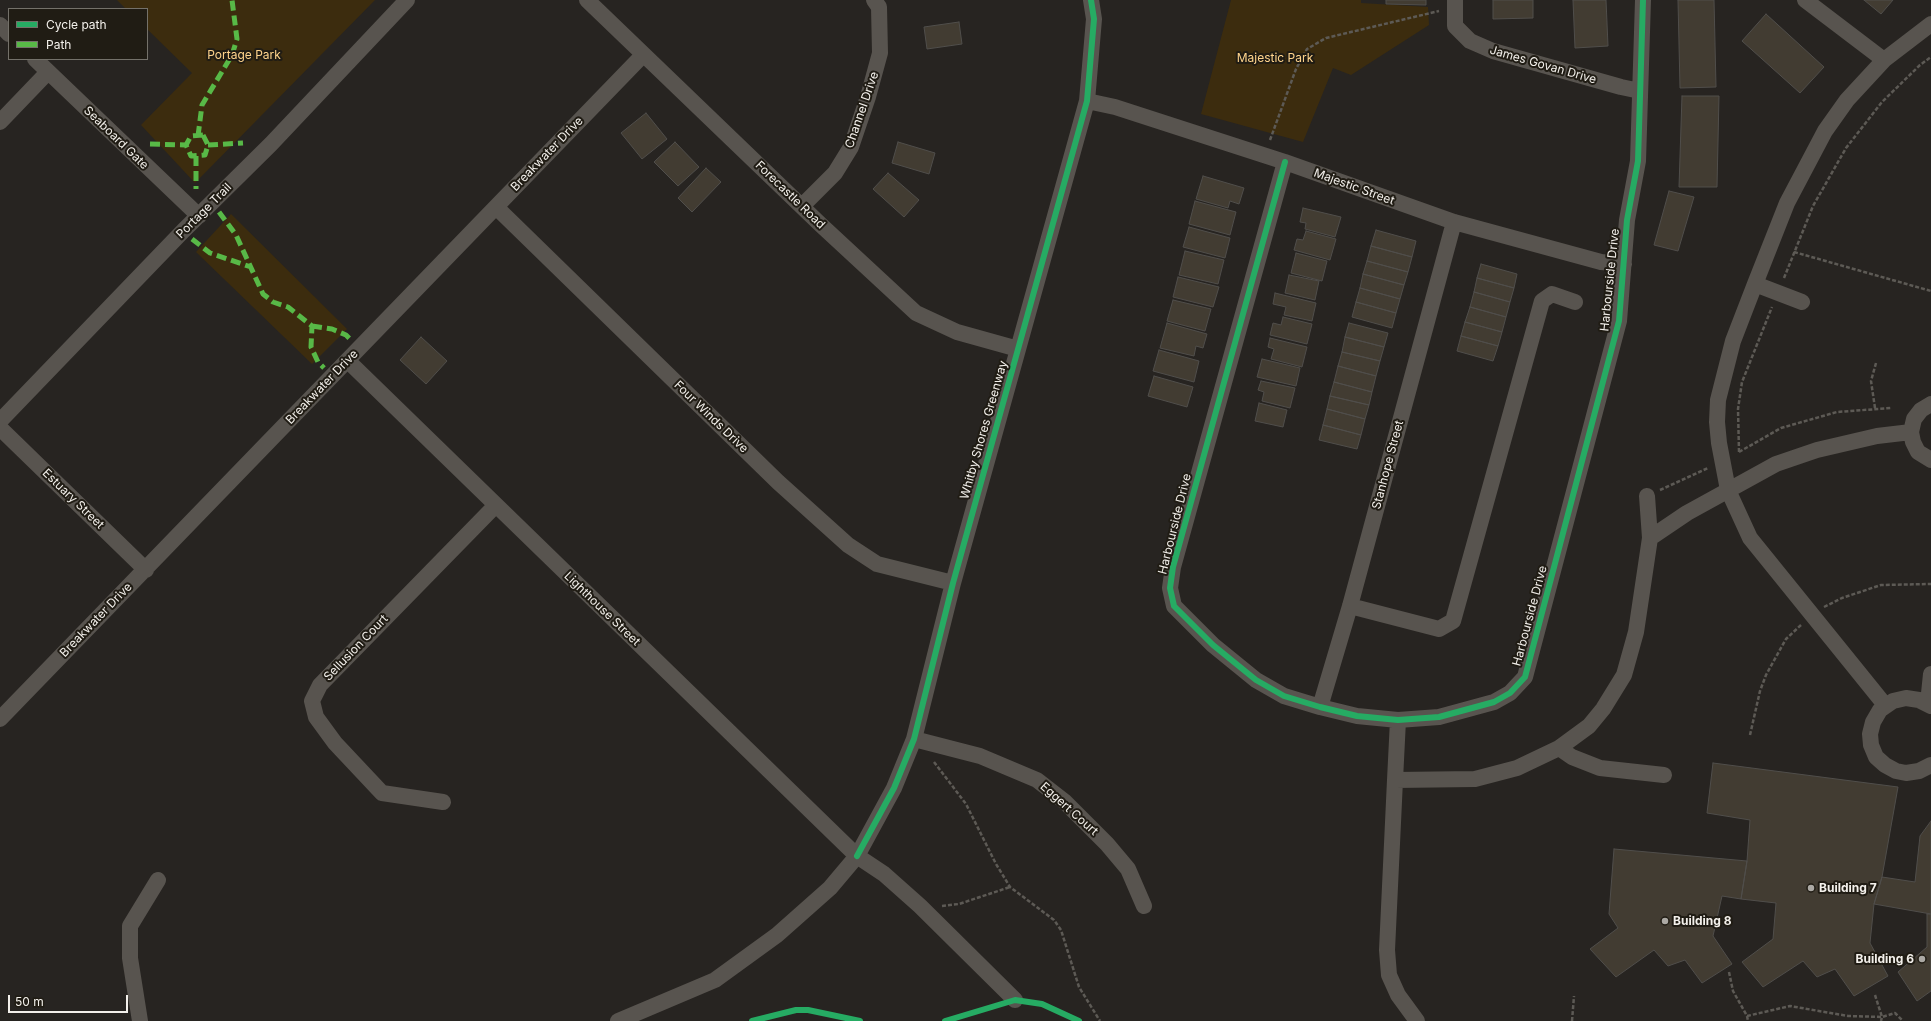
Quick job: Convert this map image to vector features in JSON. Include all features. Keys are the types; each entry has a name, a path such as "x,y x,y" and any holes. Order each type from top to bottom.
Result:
{"street":[{"name":"Portage Trail","path":"0,421 198,216 271,144 407,0"},
{"name":"Forecastle Road","path":"587,0 643,55 916,313 956,332 1018,349"},
{"name":"Channel Drive","path":"802,206 835,173 851,147 868,98 880,53 879,7 874,0"},
{"name":"Whitby Shores Greenway","path":"618,1021 715,980 777,935 830,888 857,856 894,788 914,739 953,583 1087,101 1094,19 1091,0"},
{"name":"Harbourside Drive","path":"1285,162 1173,567 1170,588 1174,606 1213,645 1256,680 1284,696 1320,707 1357,716 1398,720 1439,717 1494,702 1510,693 1525,677 1619,321 1627,220 1638,161 1643,0"},
{"path":"1805,0 1884,60"},
{"name":"James Govan Drive","path":"1455,3 1455,26 1470,41 1493,51 1640,91"},
{"path":"1885,705 1750,538 1728,490 1722,461 1717,422 1718,400 1733,341 1787,203 1825,131 1847,100 1884,60 1931,24"},
{"path":"0,25 8,33"},
{"name":"Breakwater Drive","path":"0,719 146,570 643,55"},
{"name":"Seaboard Gate","path":"36,60 198,216"},
{"path":"0,122 48,72"},
{"name":"Majestic Street","path":"1087,101 1115,106 1285,162 1454,222 1601,262 1624,264"},
{"name":"Four Winds Drive","path":"496,208 778,482 848,545 877,564 953,583"},
{"name":"Stanhope Street","path":"1320,707 1350,606 1454,222"},
{"path":"1755,284 1802,302"},
{"path":"1350,606 1439,629 1453,621 1542,301 1552,294 1574,302"},
{"name":"Lighthouse Street","path":"348,361 857,856 884,874 920,906 1015,1000"},
{"path":"1931,404 1921,410 1914,419 1911,432 1913,442 1918,452 1931,460"},
{"name":"Estuary Street","path":"0,428 146,570"},
{"path":"1650,538 1687,514 1776,464 1817,450 1877,436 1911,432"},
{"path":"1395,780 1475,779 1517,768 1558,748 1589,726 1614,693 1624,675 1636,632 1650,538 1647,496"},
{"name":"Sellusion Court","path":"443,802 382,793 335,743 316,717 312,701 320,685 496,505"},
{"path":"1931,674 1930,705 1919,700 1906,698 1893,701 1885,705 1873,722 1870,734 1871,744 1876,757 1885,765 1896,771 1906,773 1919,771 1931,765"},
{"path":"1398,720 1387,950 1389,975 1398,995 1417,1021"},
{"name":"Eggert Court","path":"914,739 980,756 1037,780 1064,801 1108,844 1128,869 1144,906"},
{"path":"1558,748 1572,757 1600,768 1664,776"},
{"path":"140,1021 130,958 130,926 158,880"}],"path":[{"path":"1268,146 1296,69 1307,49 1326,38 1455,3"},
{"path":"1739,452 1738,409 1742,382 1814,206 1846,148 1882,102 1920,65 1931,57"},
{"path":"1794,252 1931,291"},
{"path":"1875,408 1871,381 1876,363"},
{"path":"1647,496 1722,461 1781,428 1837,412 1891,408"},
{"path":"934,762 966,804 996,864 1010,887 1054,920 1061,930 1079,987 1100,1021"},
{"path":"920,906 932,907 959,904 1010,887"},
{"path":"1729,972 1734,991 1747,1016 1748,1021"},
{"path":"1875,995 1882,1017 1881,1021"},
{"path":"1572,1021 1574,996"},
{"path":"1747,1016 1790,1006 1848,1016 1882,1017 1895,1013 1903,1021"}],"green space":[{"name":"Portage Park","path":"117,0 375,0 195,183 141,125 192,73 148,30 148,8 125,8"},
{"name":"Majestic Park","path":"1231,0 1361,0 1361,3 1428,7 1429,25 1351,75 1333,68 1303,142 1201,114"},
{"path":"231,214 347,329 312,364 196,252"}],"building":[{"path":"1386,0 1426,0 1426,5 1386,4"},
{"path":"1493,0 1533,0 1533,18 1493,19"},
{"path":"1573,0 1606,0 1608,46 1575,48"},
{"path":"1678,0 1714,0 1716,87 1680,88"},
{"path":"1864,0 1893,0 1881,14"},
{"path":"1766,14 1824,67 1800,93 1742,41"},
{"path":"959,22 962,44 927,49 924,27"},
{"path":"1682,96 1719,96 1717,187 1679,187"},
{"path":"646,113 667,139 642,159 621,133"},
{"path":"675,142 699,167 678,186 654,162"},
{"path":"898,142 935,153 929,174 892,163"},
{"path":"706,168 721,182 692,212 678,198"},
{"path":"888,173 919,200 904,217 873,189"},
{"path":"1203,176 1244,188 1239,204 1230,201 1228,208 1196,199"},
{"path":"1669,191 1694,197 1678,251 1654,245"},
{"path":"1195,201 1236,212 1230,235 1189,224"},
{"path":"1303,208 1341,217 1335,237 1305,229 1306,223 1300,222"},
{"path":"1189,227 1230,238 1225,258 1183,247"},
{"path":"1376,230 1416,241 1412,257 1371,246"},
{"path":"1306,231 1336,239 1330,260 1294,250 1297,239 1303,240"},
{"path":"1371,246 1412,257 1408,272 1367,261"},
{"path":"1185,251 1224,260 1218,284 1179,275"},
{"path":"1296,253 1327,261 1322,281 1291,273"},
{"path":"1367,261 1408,272 1404,285 1363,274"},
{"path":"1481,264 1517,274 1514,288 1477,278"},
{"path":"1363,274 1404,285 1400,299 1360,288"},
{"path":"1289,275 1319,281 1315,300 1285,293"},
{"path":"1178,277 1219,287 1213,307 1173,297"},
{"path":"1477,278 1514,288 1510,302 1474,292"},
{"path":"1360,288 1400,299 1396,313 1356,302"},
{"path":"1474,292 1510,302 1506,317 1470,307"},
{"path":"1275,293 1316,303 1312,321 1284,315 1286,307 1273,304"},
{"path":"1173,300 1211,309 1205,331 1167,321"},
{"path":"1356,302 1396,313 1392,328 1352,317"},
{"path":"1470,307 1506,317 1502,332 1465,322"},
{"path":"1283,317 1312,324 1307,344 1270,335 1273,323 1281,325"},
{"path":"1465,322 1502,332 1498,346 1461,336"},
{"path":"1167,323 1207,334 1203,348 1196,346 1194,356 1160,348"},
{"path":"1349,323 1388,333 1384,347 1345,337"},
{"path":"1461,336 1498,346 1493,361 1457,351"},
{"path":"421,337 447,361 426,384 400,360"},
{"path":"1345,337 1384,347 1380,361 1342,352"},
{"path":"1270,338 1307,347 1302,367 1271,359 1274,349 1268,347"},
{"path":"1159,350 1199,361 1194,382 1153,371"},
{"path":"1342,352 1380,361 1376,376 1338,366"},
{"path":"1262,359 1300,368 1296,386 1257,377"},
{"path":"1338,366 1376,376 1372,392 1334,382"},
{"path":"1154,376 1193,387 1187,407 1148,396"},
{"path":"1261,381 1295,388 1290,408 1262,401 1264,392 1258,390"},
{"path":"1334,382 1372,392 1369,405 1330,396"},
{"path":"1330,396 1369,405 1365,419 1327,409"},
{"path":"1259,403 1287,410 1283,427 1255,421"},
{"path":"1327,409 1365,419 1361,435 1323,425"},
{"path":"1323,425 1361,435 1357,449 1319,440"},
{"name":"Building 7","path":"1713,763 1898,787 1882,877 1874,904 1870,943 1888,976 1854,996 1835,969 1817,977 1803,961 1763,987 1742,962 1773,939 1776,903 1741,899 1747,861 1750,820 1707,813"},
{"path":"1931,821 1931,914 1874,904 1882,877 1915,882 1920,836"},
{"name":"Building 8","path":"1614,849 1747,861 1741,899 1722,896 1713,936 1732,964 1702,983 1685,960 1668,966 1654,950 1616,977 1590,949 1618,928 1609,914"},
{"name":"Building 6","path":"1927,914 1931,914 1931,991 1917,1001 1898,972 1927,947"}],"marked path":[{"path":"198,136 202,105 232,55 237,39 232,0"},
{"path":"203,135 208,145 205,155 191,156 186,145 191,136 203,135"},
{"path":"208,145 243,143"},
{"path":"150,144 186,145"},
{"path":"196,156 196,189"},
{"path":"219,212 236,235 263,294 273,302 288,307 312,326 311,347 318,362 324,368"},
{"path":"192,239 210,253 251,267"},
{"path":"312,326 332,329 346,335 352,341"}],"cycle path":[{"path":"857,856 894,788 914,739 953,583 1087,101 1094,19 1091,0"},
{"path":"1285,162 1173,567 1170,588 1174,606 1213,645 1256,680 1284,696 1320,707 1357,716 1398,720 1439,717 1494,702 1510,693 1525,677 1619,321 1627,220 1638,161 1643,0"},
{"path":"945,1021 1015,1000 1042,1004 1079,1021"},
{"path":"752,1021 796,1010 808,1010 860,1021"}],"place":[{"name":"Building 7","path":"1811,888"},
{"name":"Building 8","path":"1665,921"},
{"name":"Building 6","path":"1922,959"}]}
